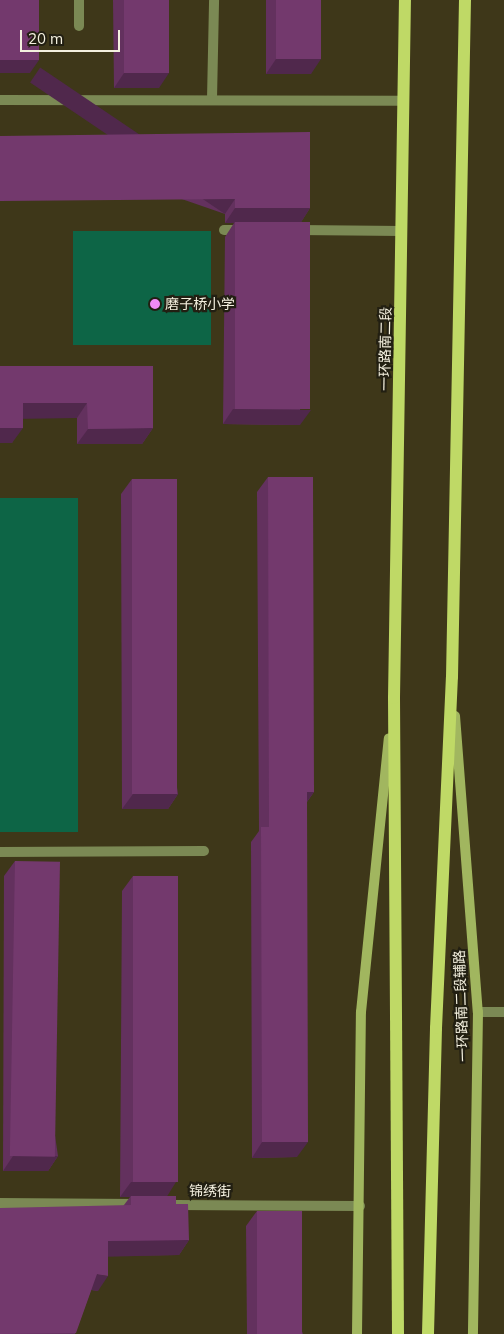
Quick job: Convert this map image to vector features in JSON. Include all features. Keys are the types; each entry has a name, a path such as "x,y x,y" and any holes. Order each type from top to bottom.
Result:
{"main road":[{"name":"一环路南二段","path":"398,1334 394,698 405,0"},
{"path":"428,1334 436,1028 452,677 464,0"},
{"name":"一环路南二段辅路","path":"452,677 478,1012 473,1334"},
{"path":"357,1334 360,1206 360,1012 394,698"}],"street":[{"path":"79,0 79,26"},
{"path":"212,99 214,0"},
{"path":"0,100 212,99 404,101"},
{"path":"224,230 254,230"},
{"path":"284,230 402,231"},
{"path":"0,852 204,851"},
{"path":"478,1012 504,1012"},
{"name":"锦绣街","path":"0,1203 360,1206"}],"green space":[{"path":"73,231 211,231 211,345 73,345"},
{"path":"0,498 78,498 78,832 0,832"}],"building":[{"path":"0,0 39,0 39,60 0,60"},
{"path":"124,0 169,0 169,73 124,73"},
{"path":"276,0 321,0 321,59 276,59"},
{"path":"310,132 310,208 235,208 235,199 0,201 0,136"},
{"path":"235,222 310,222 310,409 235,409"},
{"path":"0,366 153,366 153,428 88,429 87,403 23,403 23,428 0,428"},
{"path":"268,477 313,477 314,792 307,792 308,1142 262,1142 261,827 269,827"},
{"path":"132,479 177,479 177,794 132,794"},
{"path":"15,861 60,862 55,1157 10,1156"},
{"path":"133,876 178,876 178,1182 133,1182"},
{"path":"131,1196 176,1196 176,1204 188,1204 189,1240 108,1241 108,1276 97,1274 76,1333 0,1334 0,1208 131,1205"},
{"path":"257,1211 302,1211 302,1334 257,1334"}],"place":[{"name":"磨子桥小学","path":"155,304"}]}
